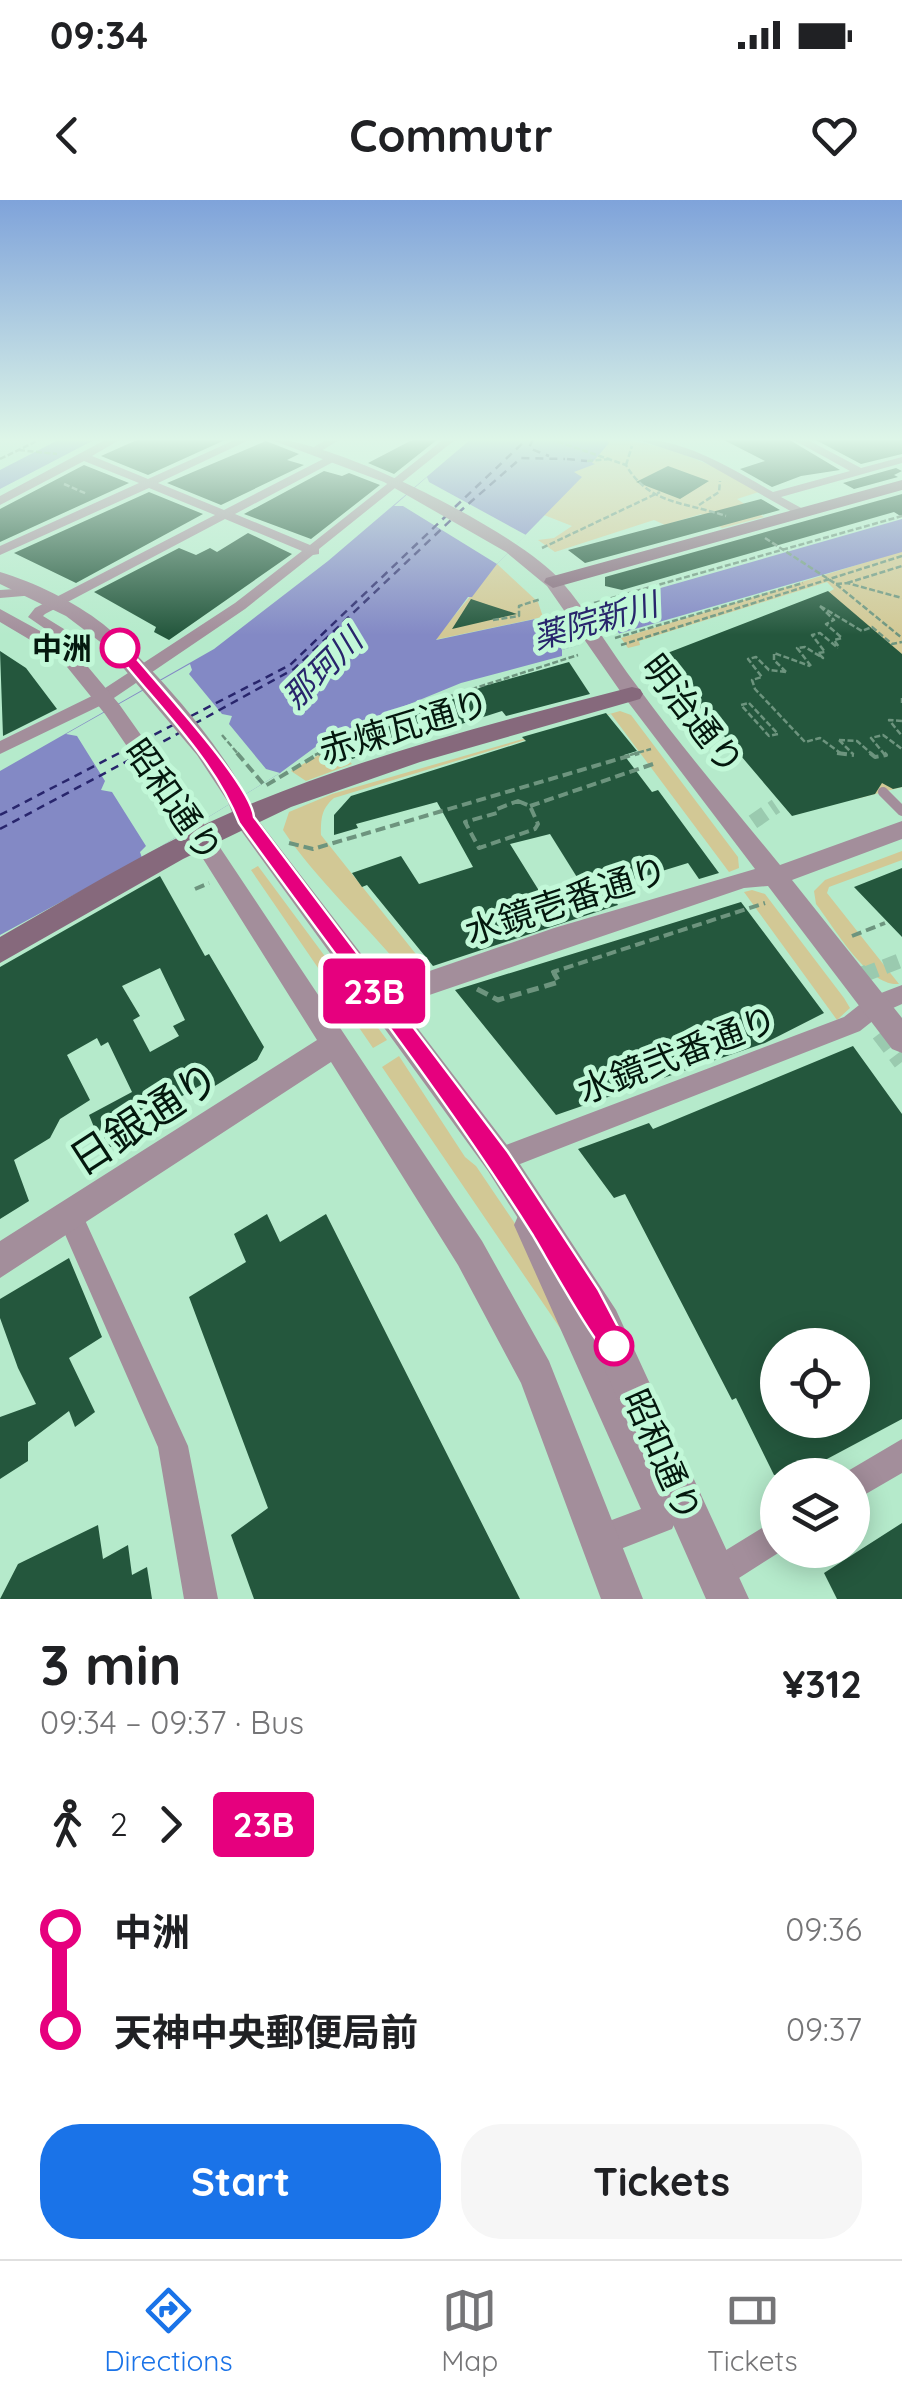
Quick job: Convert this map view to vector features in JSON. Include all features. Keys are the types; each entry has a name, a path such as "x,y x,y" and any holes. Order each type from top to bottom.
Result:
{"main road":[{"path":"569,598 749,527 829,504"},
{"name":"赤煉瓦通り","path":"0,951 241,809 632,694"}],"street":[{"path":"0,551 103,504"},
{"path":"198,504 314,551"},
{"path":"66,653 72,649 59,632 35,617 53,603 241,504"},
{"path":"0,748 107,704 147,679 380,504"},
{"name":"明治通り","path":"434,504 512,549 569,598 595,645 778,887 902,1040"},
{"path":"788,504 801,512"},
{"name":"昭和通り","path":"0,576 96,628 147,679 499,1160 603,1323 723,1587"},
{"path":"0,594 30,592"},
{"name":"昭和通り","path":"0,614 66,653 107,704 198,833 470,1253 520,1339 622,1599"},
{"name":"水鏡壱番通り","path":"380,1000 554,938 744,879 778,887 902,830"},
{"name":"水鏡弐番通り","path":"499,1160 852,1024 876,1005 902,994"},
{"name":"日銀通り","path":"0,1261 333,1045"},
{"path":"499,1160 661,1518 600,1541"},
{"path":"70,1216 174,1446 201,1599"},
{"path":"870,1475 902,1455"},
{"path":"723,1587 760,1551"}],"lane":[{"path":"883,792 902,810"}],"path":[{"path":"538,550 630,504"},
{"path":"695,504 749,527"},
{"path":"494,620 518,616 519,606 526,602 569,598 902,516"},
{"path":"786,552 836,584 902,640 892,644 872,627 862,631 820,606 834,620 826,624 842,638 834,640 840,647 820,633 812,635 825,652 818,653 822,658 805,647 797,648 810,666 805,668 780,652 774,653 774,660 786,672 779,674 756,657 748,659 762,678 752,680 755,689 805,742 820,738 847,757 854,756 838,740 847,744 856,741 875,757 886,754 871,738 883,735 902,746"},
{"path":"263,783 265,786 328,745 460,688 902,556"},
{"path":"836,584 902,566"},
{"path":"618,646 824,578"},
{"path":"847,583 902,598"},
{"path":"750,703 764,718 778,734 769,736 740,705 750,703"},
{"path":"764,718 778,714"},
{"path":"902,722 889,720 902,736"},
{"path":"700,742 724,736"},
{"path":"313,849 672,743"},
{"path":"530,806 538,824 535,829 479,848 471,838 466,822 498,813 497,809 518,801 530,806 656,763"},
{"path":"476,988 498,1000 544,987 558,982 553,972 743,910 778,887"},
{"path":"743,910 752,916"},
{"path":"852,936 884,922"}],"shaded area":[{"path":"554,504 745,504 764,517 722,528 701,514 665,525 654,520 555,552 538,540 554,538 572,526 544,515"},
{"path":"902,551 902,787 856,799 711,645 804,607 834,589 827,582 639,641 640,645 628,648 621,638"},
{"path":"497,564 538,602 543,617 434,640"},
{"path":"620,711 631,715 738,857 739,868 729,872 611,714 334,798 326,806 321,835 431,973 416,977 405,972 283,830 289,812 332,794"},
{"path":"334,746 352,764 306,781 291,771"},
{"path":"902,851 902,860 829,887 827,893 899,984 875,976 864,966 816,904 814,891 825,880"},
{"path":"258,866 387,1040 373,1048 251,870"},
{"path":"744,892 765,894 844,998 850,1008 837,1020"},
{"path":"399,1056 558,1287 562,1331 382,1067"}],"water":[{"path":"394,504 555,504 497,564 436,640 601,605 902,519 902,552 562,650 562,656 461,683 329,737 280,773 142,858 0,935 0,771 214,649"}],"pier":[{"path":"470,504 526,535 497,564 403,506 394,506"},
{"path":"601,605 620,635 562,650 543,617"},
{"path":"190,664 189,674 222,714 232,716 229,724 266,769 280,773 142,858 140,852 146,846 112,792 101,790 105,781 77,736 66,734"}],"building":[{"path":"9,504 82,504 0,542 0,509"},
{"path":"122,504 179,504 203,514 76,583 14,553"},
{"path":"262,504 355,504 311,539 244,514"},
{"path":"741,504 770,504 780,510 585,563 568,550"},
{"path":"865,504 902,504 902,517 894,512 622,590 605,586 605,577"},
{"path":"248,533 292,554 169,640 154,632 156,627 94,592 179,548 196,555 210,548 217,552"},
{"path":"828,591 902,654 902,787 893,789 882,783 875,794 792,816 657,657"},
{"path":"471,599 489,605 517,614 452,629"},
{"path":"0,651 26,668 57,709 3,736"},
{"path":"569,662 590,694 506,716 502,711 352,759 344,745 484,686"},
{"path":"606,713 637,751 624,755 652,792 658,790 719,873 699,879 688,863 607,888 618,905 433,966 367,885 362,887 352,873 401,856 419,884 473,867 437,802 356,824 358,828 334,835 334,815 351,796 526,741 522,737","holes":["550,834 590,898 551,910 510,844"]},
{"path":"902,868 902,937 854,887"},
{"path":"160,876 205,956 209,954 264,1047 257,1060 210,1089 206,1082 126,1129 129,1135 104,1151 89,1115 132,1092 108,1042 101,1046 97,1038 67,1055 90,1100 60,1119 50,1138 14,1160 29,1201 0,1219 0,967","holes":["160,968 185,1020 173,1026 179,1036 150,1052 133,1020 140,1016 122,986"]},
{"path":"741,902 824,1013 765,1043 556,1115 455,990"},
{"path":"853,1046 902,1114 902,1419 870,1436 870,1328 760,1328 760,1438 866,1438 829,1458 766,1458 625,1194 614,1198 578,1149 649,1123 653,1129"},
{"path":"267,1214 280,1242 326,1214 520,1599 254,1599 231,1535 268,1508 189,1297 246,1262 234,1234"},
{"path":"69,1258 102,1337 69,1358 95,1412 75,1427 69,1411 28,1442 28,1461 0,1479 0,1417 36,1404 0,1318 0,1299"},
{"path":"902,1523 902,1599 837,1599 824,1573 832,1568 870,1568 870,1544"},
{"path":"98,1525 103,1559 128,1545 132,1575 147,1567 152,1599 0,1599 18,1564"}],"ferry route":[{"path":"458,513 468,504"},
{"path":"191,716 290,665 446,516"},
{"path":"194,724 294,669 452,519"},
{"path":"142,741 175,724"},
{"path":"151,748 179,733"},
{"path":"0,815 131,747"},
{"path":"0,829 135,757"}],"tunnel":[{"path":"734,835 776,806"},
{"path":"863,975 902,960"},
{"path":"851,980 869,973"},
{"path":"880,1033 902,1062"}],"bus line":[{"name":"23B","path":"120,648 225,778 245,818 499,1160 588,1298 614,1346"}],"place":[{"name":"中洲","path":"120,648"}],"water label":[{"name":"薬院新川","path":"595,620"},
{"name":"那珂川","path":"322,668"}]}
